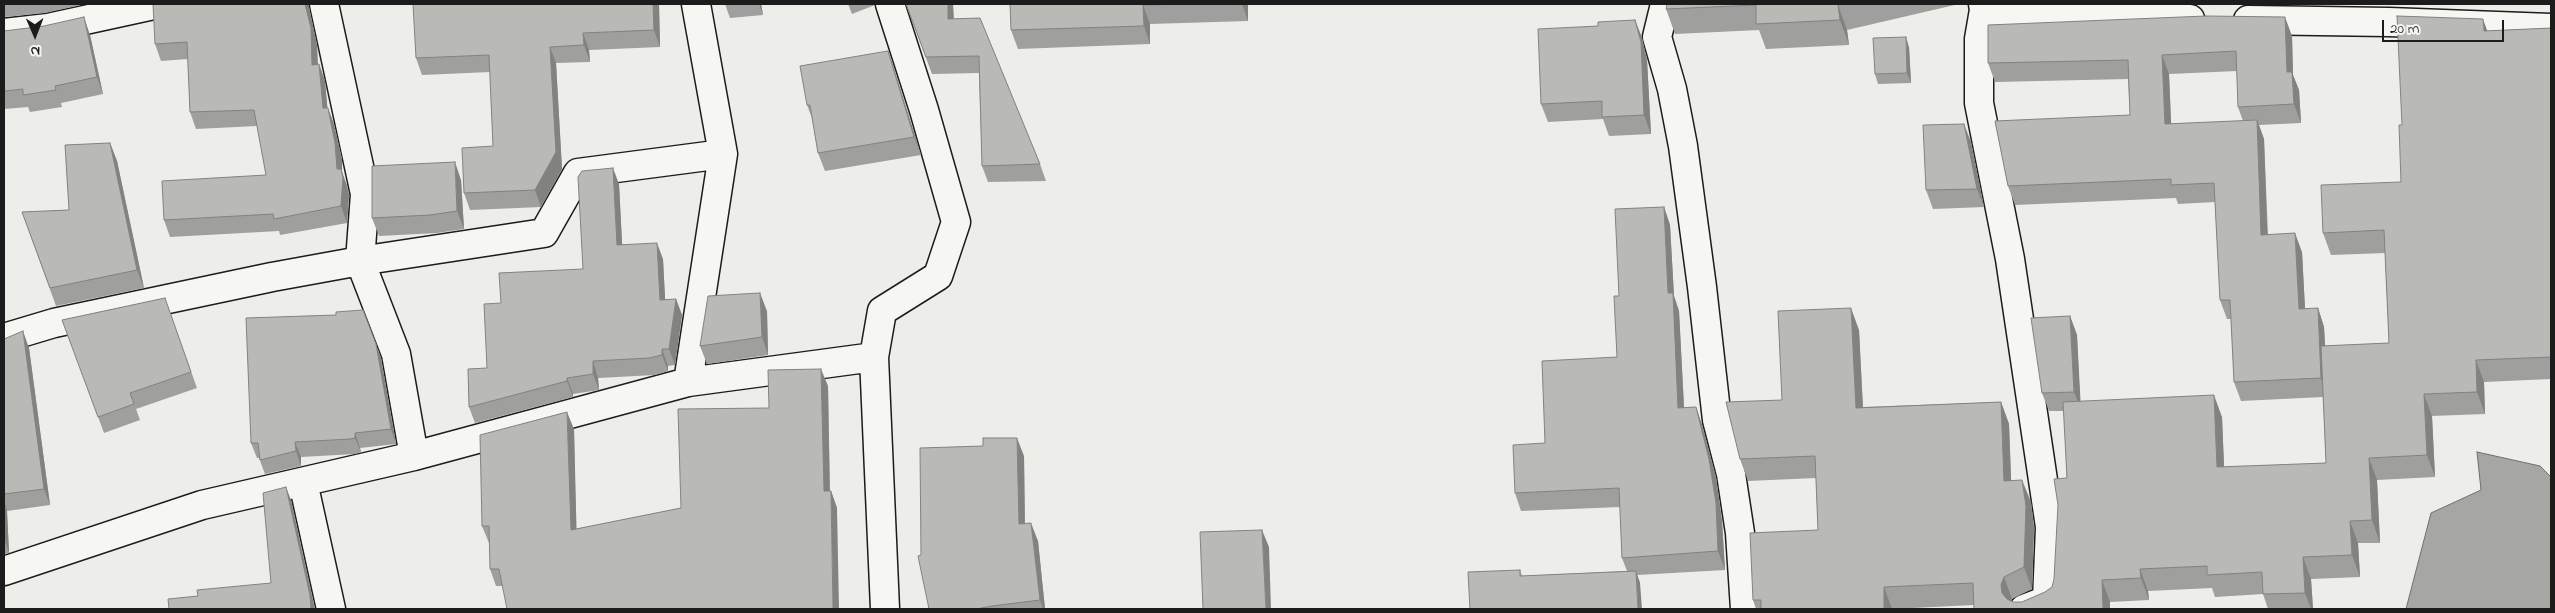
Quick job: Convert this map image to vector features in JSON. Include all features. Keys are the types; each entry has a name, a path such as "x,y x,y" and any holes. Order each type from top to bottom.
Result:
{"street":[{"path":"4,34 48,28 158,4"},
{"path":"324,4 365,194 360,261 396,354 414,456"},
{"path":"688,382 723,154 696,4"},
{"path":"885,609 874,357 882,312 938,276 956,222 924,110 890,4"},
{"path":"1665,4 1657,37 1672,89 1683,146 1717,420 1731,474 1740,533 1745,609"},
{"path":"2024,609 2047,600 2050,527 2010,259 1979,103 1979,38 1984,7 2217,20 2390,22 2551,28"},
{"path":"4,338 54,323 360,261 544,234 578,173 723,154"},
{"path":"4,571 202,505 414,456 688,382 874,357"},
{"path":"303,482 331,609"}],"shaded area":[{"path":"2477,452 2540,466 2551,477 2551,609 2406,609 2431,513 2481,490"}],"building":[{"path":"153,4 305,4 311,28 312,65 319,64 323,108 328,108 335,143 337,169 341,169 343,178 341,206 274,219 273,214 164,220 162,181 266,175 254,110 190,112 187,42 155,44"},
{"path":"413,4 653,4 654,30 583,33 584,45 550,47 556,152 535,190 464,193 462,148 493,146 489,55 416,58"},
{"path":"906,4 948,4 948,19 980,18 1040,164 982,166 979,56 926,57"},
{"path":"1010,4 1196,4 1143,5 1144,26 1011,30"},
{"path":"1667,4 1844,4 1838,5 1840,20 1756,24 1756,5 1666,9"},
{"path":"2206,16 2285,17 2287,72 2292,72 2294,104 2238,107 2236,51 2162,55 2165,124 2257,120 2261,235 2295,233 2299,309 2318,308 2321,378 2234,382 2230,300 2220,300 2214,183 2171,185 2171,179 2008,186 1995,121 2130,115 2128,60 1988,63 1988,25"},
{"path":"2397,16 2483,19 2484,31 2551,28 2551,357 2476,360 2477,392 2424,394 2427,455 2369,458 2372,520 2350,521 2352,555 2303,557 2305,593 2263,594 2262,572 2207,575 2207,566 2140,569 2141,578 2102,580 2103,609 1974,609 1973,583 1884,587 1884,609 1761,609 1761,600 1753,600 1750,533 1818,530 1815,456 1740,459 1726,402 1782,400 1778,311 1851,308 1856,408 2001,402 2004,481 2022,480 2026,506 2024,567 2004,577 2001,585 2002,593 2013,602 2022,602 2045,592 2052,587 2054,579 2058,505 2054,479 2067,478 2063,402 2214,395 2217,467 2326,463 2321,346 2389,343 2384,230 2323,233 2321,185 2401,182 2399,125 2402,125"},
{"path":"84,17 97,77 55,86 56,90 23,95 23,89 4,91 4,31 44,26"},
{"path":"1635,20 1641,42 1644,115 1602,117 1602,101 1541,104 1538,29 1598,26 1598,22"},
{"path":"1906,37 1907,73 1875,74 1873,38"},
{"path":"888,51 914,137 818,153 810,105 807,105 800,66"},
{"path":"1964,124 1977,189 1926,190 1923,125"},
{"path":"110,143 137,270 50,288 22,212 69,210 65,145"},
{"path":"455,162 457,211 430,215 372,218 372,166"},
{"path":"613,168 617,245 657,243 660,300 676,299 669,349 662,349 662,355 649,358 593,361 593,374 567,378 567,381 469,407 468,369 487,368 484,304 501,303 499,273 583,269 578,177 582,171"},
{"path":"1664,207 1668,293 1673,293 1678,408 1696,407 1709,459 1716,503 1718,551 1622,558 1619,488 1515,493 1513,445 1545,443 1542,361 1617,357 1614,296 1619,296 1615,209"},
{"path":"760,293 762,337 700,346 708,296"},
{"path":"165,298 191,372 130,393 134,404 98,417 62,320"},
{"path":"363,310 376,344 391,429 355,433 355,438 350,439 295,442 296,451 260,460 258,443 251,443 246,318 336,315 336,312"},
{"path":"2070,316 2074,392 2042,393 2031,318"},
{"path":"23,331 44,489 4,494 4,339"},
{"path":"821,369 824,491 831,491 833,609 507,609 499,569 490,569 489,526 482,526 480,435 567,412 571,530 681,508 678,409 769,408 768,370"},
{"path":"983,438 1017,438 1019,524 1031,523 1040,600 976,609 929,609 918,556 921,555 920,448 983,446"},
{"path":"286,487 310,595 311,609 169,609 168,599 198,596 197,590 271,583 263,493"},
{"path":"1262,530 1266,609 1203,609 1200,532"},
{"path":"1520,570 1520,576 1636,571 1638,609 1470,609 1468,572"}]}
